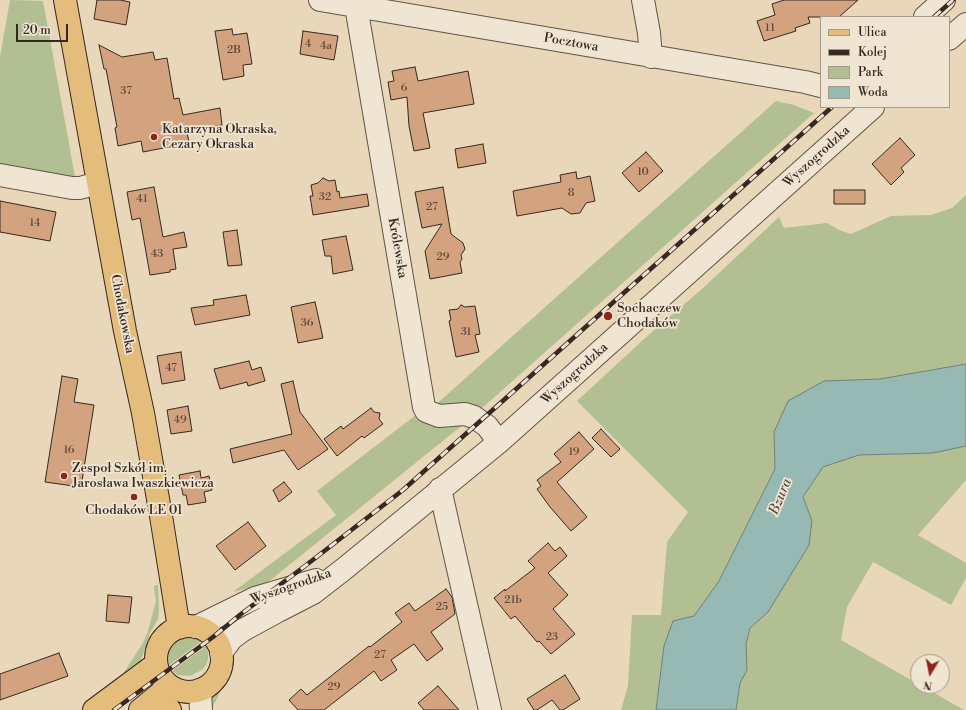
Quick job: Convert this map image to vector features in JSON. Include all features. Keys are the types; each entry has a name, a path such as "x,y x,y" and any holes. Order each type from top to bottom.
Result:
{"main road":[{"name":"Chodakowska","path":"65,0 125,331 187,627"},
{"path":"187,627 205,631 213,637 218,644 221,653 219,671 200,700 187,692 169,686 160,676 156,664 156,654 161,642 170,632 187,627"},
{"path":"94,710 156,664"},
{"path":"140,710 169,686"},
{"path":"151,710 170,710"}],"street":[{"name":"Pocztowa","path":"320,0 356,3 651,57 820,86"},
{"path":"643,0 649,33 651,57"},
{"path":"926,16 944,0"},
{"name":"Królewska","path":"356,3 424,407 426,411 439,416 465,414 474,417 487,426 499,442"},
{"path":"950,38 966,24"},
{"name":"Wyszogrodzka","path":"221,653 232,638 243,630 312,593 344,569 499,442 864,110"},
{"path":"0,175 72,188 80,188 98,184"},
{"path":"440,489 490,710"},
{"name":"Wyszogrodzka","path":"187,627 255,598 312,582 344,569"}],"green space":[{"path":"10,0 43,1 76,182 0,169 0,57"},
{"path":"776,101 794,105 814,113 480,410 432,408"},
{"path":"966,195 966,364 880,379 824,381 789,401 774,432 776,469 719,581 694,616 664,646 656,710 621,710 628,686 632,615 661,615 667,542 688,512 577,401 644,339 703,288 779,217 784,228 827,223 839,230 851,234 891,216 931,215 952,208"},
{"path":"421,411 465,423 267,583 233,592 336,515 317,491"},
{"path":"966,446 966,480 918,535 966,563 966,578 951,605 873,562 847,607 841,640 910,679 910,694 936,694 964,710 736,710 740,683 747,670 746,644 750,628 768,612 812,521 803,497 823,467 858,455 933,453"},
{"path":"155,585 158,585 158,619 150,633 140,663 115,686 143,643 148,631 156,601"},
{"path":"191,634 202,641 168,666 166,653 168,646 177,636"},
{"path":"206,646 208,659 202,670 190,676 178,675 172,671"},
{"path":"218,683 225,683 211,710 210,701 212,692"}],"water":[{"name":"Bzura","path":"966,364 966,446 933,453 859,455 823,467 803,497 812,521 809,545 768,612 750,628 746,644 747,670 740,683 736,710 656,710 664,646 673,621 694,616 719,581 775,469 774,432 788,401 824,381 880,379"}],"building":[{"path":"97,0 120,0 130,2 126,25 94,19"},
{"path":"784,0 858,0 840,16 808,17 810,23 795,28 796,31 764,41 757,21 775,15 772,4"},
{"path":"232,29 233,35 247,33 252,64 243,65 244,76 223,80 215,31"},
{"path":"303,31 338,36 334,60 300,54"},
{"path":"99,45 122,57 153,52 155,60 167,58 174,99 179,98 183,115 220,108 222,125 187,132 189,143 143,152 141,141 118,146 115,128 117,127 106,69 104,69"},
{"path":"415,67 418,81 468,71 474,104 423,113 430,148 414,151 409,126 407,97 391,100 388,82 394,81 392,71"},
{"path":"900,138 915,155 901,168 904,172 891,185 872,164"},
{"path":"483,144 486,163 458,168 455,149"},
{"path":"646,152 663,171 639,192 622,173"},
{"path":"576,172 577,179 590,176 595,201 586,203 580,213 571,214 562,208 517,216 513,191 561,182 560,175"},
{"path":"323,178 329,181 335,180 337,192 339,191 340,198 367,194 369,206 313,215 310,196 313,196 311,185 318,183"},
{"path":"154,187 163,237 184,232 187,247 173,249 176,269 170,270 170,272 150,275 140,218 132,220 127,192"},
{"path":"443,187 451,234 463,243 465,249 461,255 462,259 460,262 462,273 430,279 425,251 442,224 422,228 415,192"},
{"path":"834,190 865,190 865,204 834,204"},
{"path":"0,201 56,212 50,241 0,232"},
{"path":"237,230 242,265 228,266 223,232"},
{"path":"346,236 353,270 333,274 331,256 325,256 322,240"},
{"path":"246,295 250,315 195,325 191,308 214,305 213,300"},
{"path":"315,302 323,338 298,343 291,307"},
{"path":"461,305 465,307 475,306 480,334 475,335 479,352 456,357 449,321 451,320 449,310 458,309"},
{"path":"181,352 185,380 162,384 157,356"},
{"path":"249,361 252,370 261,367 265,381 248,386 247,382 220,389 214,369"},
{"path":"62,376 78,379 74,402 94,405 81,487 45,482"},
{"path":"293,381 300,412 328,449 298,470 284,450 233,463 230,449 292,434 281,384"},
{"path":"188,406 192,431 171,434 167,410"},
{"path":"371,408 374,412 380,413 379,419 383,424 364,438 362,436 337,456 324,439 341,426 343,429"},
{"path":"601,429 620,449 611,457 592,438"},
{"path":"579,432 594,449 557,482 587,517 571,531 550,507 537,489 541,486 537,480 561,462 554,454"},
{"path":"200,471 201,478 209,476 212,490 204,492 206,502 188,505 186,495 183,495 179,475"},
{"path":"284,482 292,492 279,502 273,490"},
{"path":"248,522 266,546 235,570 216,546"},
{"path":"548,543 555,551 560,547 567,556 548,573 568,595 553,609 575,634 551,654 539,641 537,642 515,616 511,619 494,598 535,568 528,561"},
{"path":"446,589 452,597 455,614 431,632 443,649 427,661 414,644 391,660 397,670 381,681 374,671 324,710 298,710 289,700 301,689 307,695 402,622 395,613 409,603 415,611"},
{"path":"108,595 132,597 129,623 106,621"},
{"path":"59,653 68,676 0,700 0,674"},
{"path":"565,675 580,699 563,710 560,710 552,700 537,710 534,710 527,699"},
{"path":"438,686 459,710 424,710 418,703"}],"railway":[{"path":"935,16 953,0"},
{"path":"114,710 213,637 403,490 831,108"}],"place":[{"name":"Katarzyna Okraska, Cezary Okraska","path":"154,137"},
{"name":"Sochaczew Chodaków","path":"608,316"},
{"name":"Zespoł Szkół im. Jarosława Iwaszkiewicza","path":"64,476"},
{"name":"Chodaków LE 01","path":"134,497"}]}
